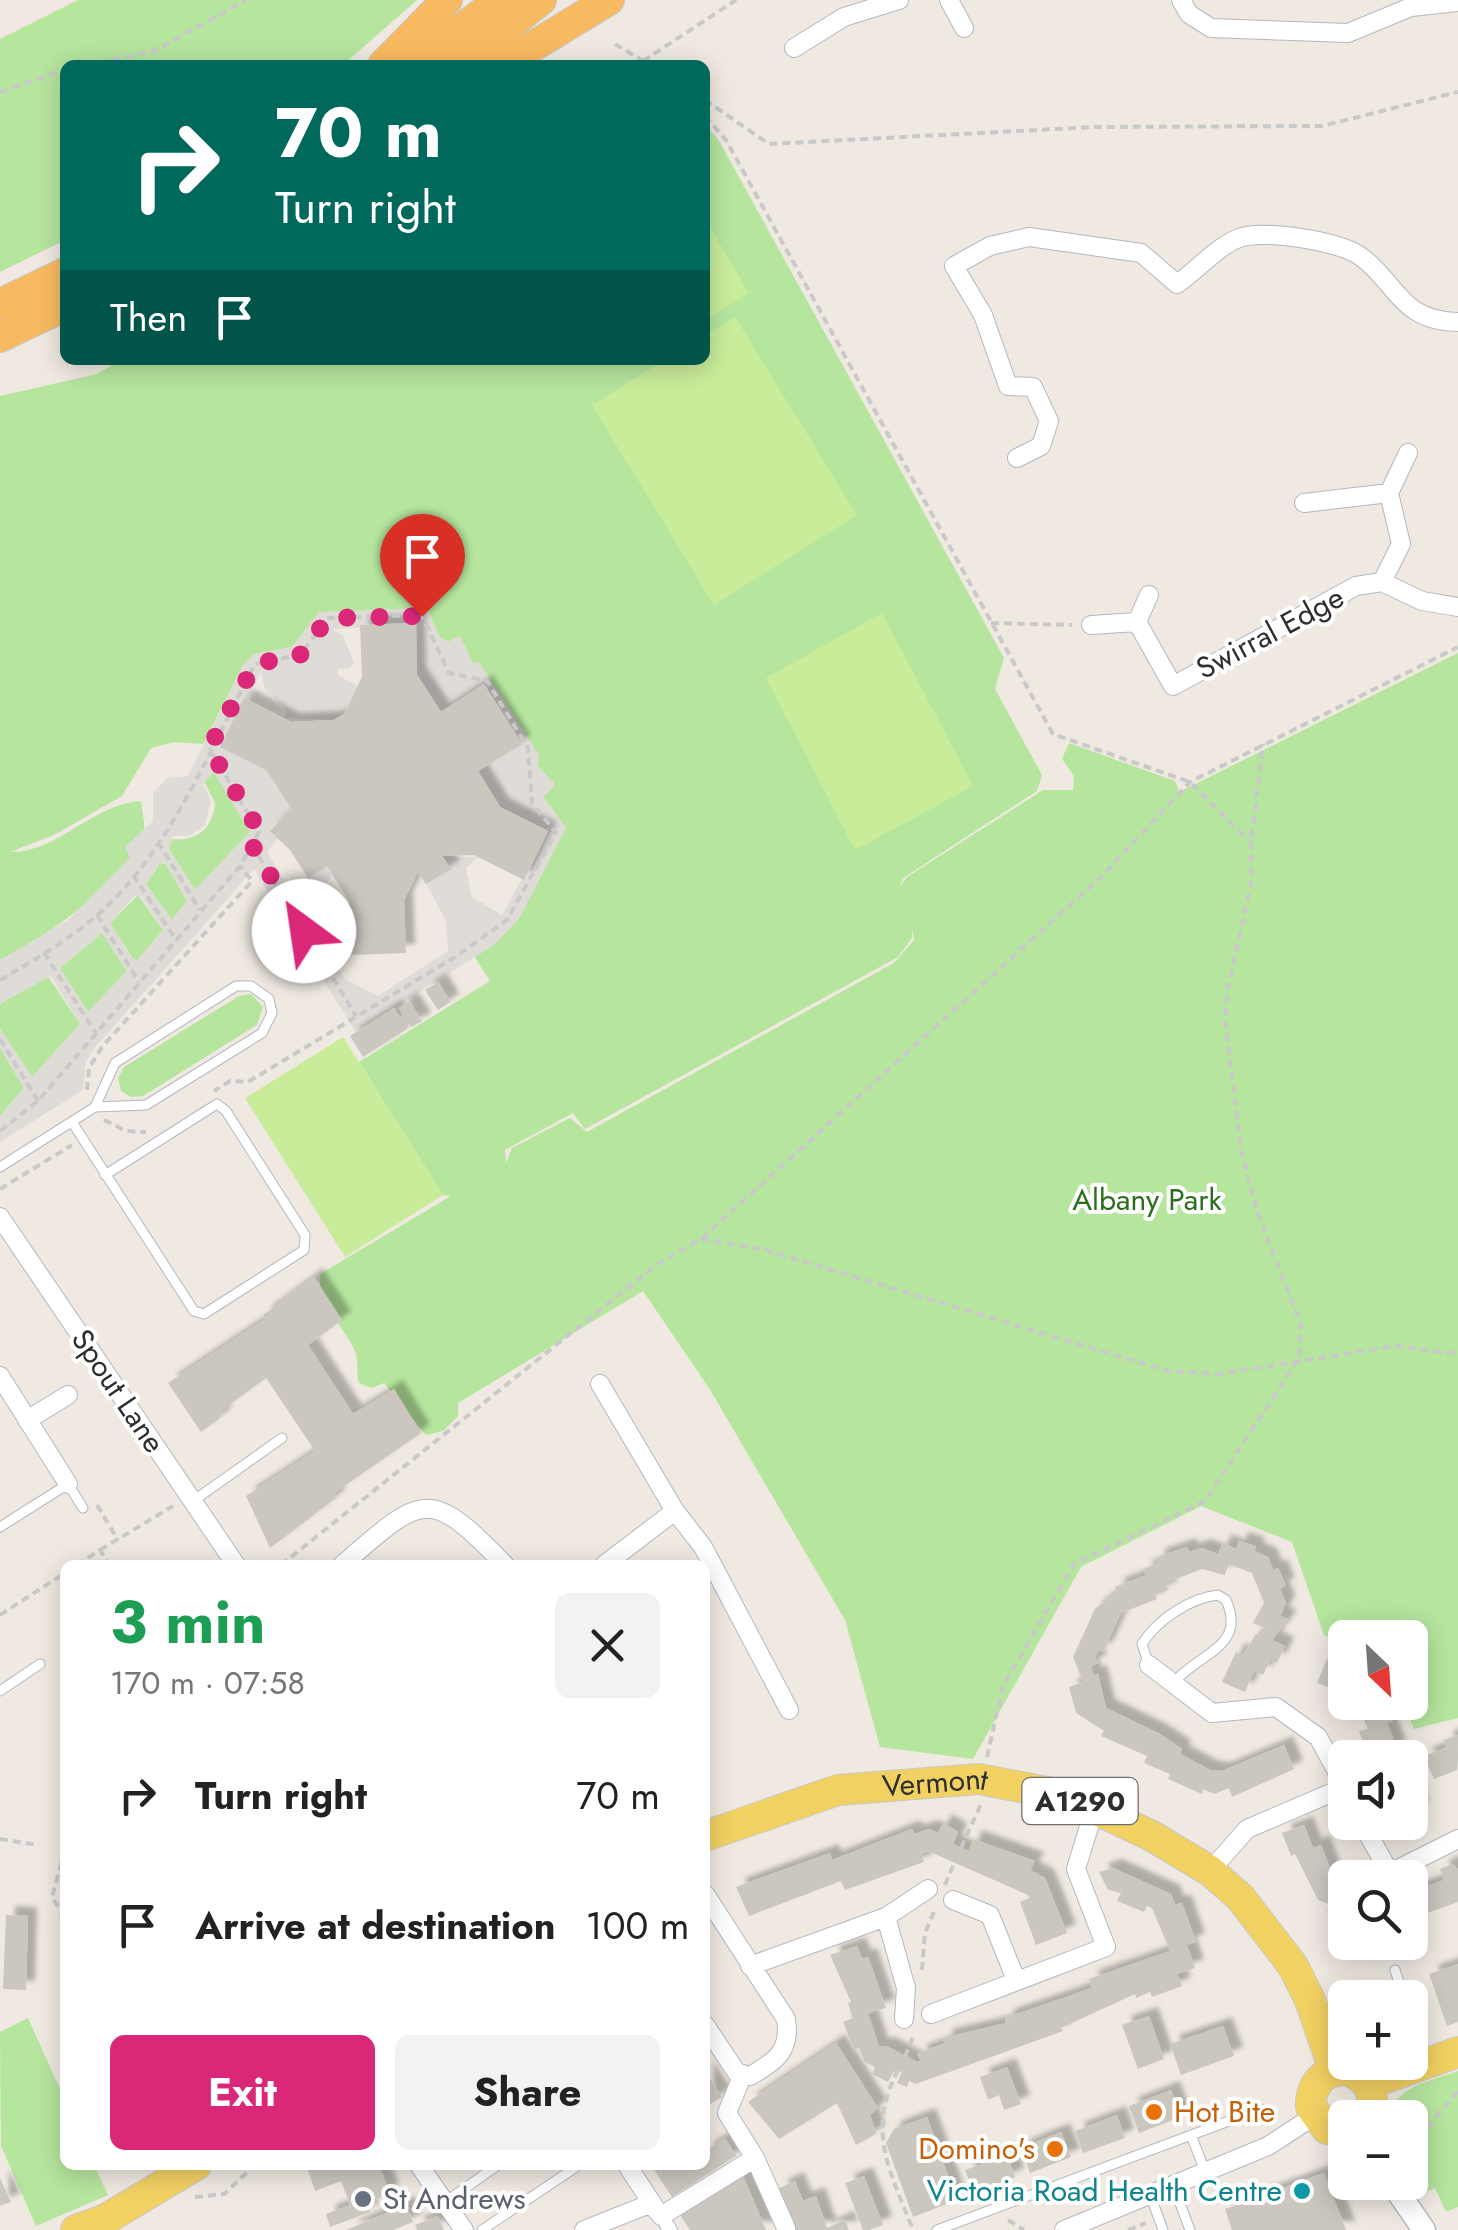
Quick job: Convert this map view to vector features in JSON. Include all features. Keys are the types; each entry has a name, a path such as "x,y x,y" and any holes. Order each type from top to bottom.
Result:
{"highway":[{"path":"388,60 448,0"},
{"path":"420,60 500,0"},
{"path":"464,60 541,0"},
{"path":"510,60 608,0"},
{"path":"0,304 60,274"},
{"path":"0,337 60,308"}],"main road":[{"name":"Vermont","path":"710,1834 838,1790 951,1779 998,1782 1067,1796 1210,1871 1240,1896 1293,1966 1310,2000 1328,2052"},
{"path":"1428,2062 1458,2052"},
{"path":"1328,2075 1314,2086 1311,2096 1314,2116 1328,2129"},
{"path":"1364,2080 1369,2084 1372,2100"},
{"path":"1369,2084 1380,2080"},
{"path":"76,2230 106,2218 188,2170"}],"street":[{"path":"794,48 844,17 899,0"},
{"path":"949,0 964,28"},
{"path":"1180,0 1189,14 1212,28 1348,33 1409,4 1458,2"},
{"path":"1018,458 1041,446 1049,421 1033,387 1008,386 984,315 954,266 990,246 1029,237 1141,253 1178,284 1240,237 1313,239 1359,255 1392,293 1419,314 1458,322"},
{"path":"1304,503 1388,493 1408,453"},
{"name":"Swirral Edge","path":"1382,582 1400,544 1388,493"},
{"name":"Swirral Edge","path":"1137,622 1173,686 1356,586 1382,582 1422,601 1458,607"},
{"path":"1091,625 1137,622 1150,596"},
{"name":"Spout Lane","path":"0,1217 233,1560"},
{"path":"0,1376 68,1484"},
{"path":"600,1384 675,1510 710,1560"},
{"path":"28,1420 68,1395"},
{"path":"348,1560 395,1519 428,1508 447,1511 464,1523 500,1560"},
{"path":"610,1560 675,1510"},
{"path":"710,1560 790,1710"},
{"path":"1149,1665 1212,1713 1276,1707 1318,1737 1328,1755"},
{"path":"1210,1871 1246,1829 1328,1793"},
{"path":"930,2014 1106,1947 1076,1869 1096,1808"},
{"path":"1371,1840 1390,1872 1458,1839"},
{"path":"750,1966 886,1916 928,1888"},
{"path":"953,1900 990,1915 1016,1980"},
{"path":"710,1902 786,2019 789,2036 778,2061 750,2076 738,2073 710,2032"},
{"path":"886,1916 906,1988 909,2025"},
{"path":"743,2074 727,2113 755,2158 786,2228"},
{"path":"1064,2230 1151,2198 1268,2146 1314,2116"},
{"path":"584,2230 663,2219 755,2158"},
{"path":"423,2170 464,2230"},
{"path":"630,2170 663,2219"},
{"path":"1403,2200 1424,2230"}],"lane":[{"path":"0,1167 96,1108 146,1105 262,1033 272,1013 269,998 258,988 244,985 114,1064 96,1108"},
{"path":"72,1122 82,1139 194,1312 204,1314 304,1250 306,1236 226,1111 217,1104 106,1175"},
{"path":"191,1499 282,1438"},
{"path":"0,1527 68,1484 83,1508"},
{"path":"1149,1665 1142,1644 1148,1634 1192,1602 1218,1595 1226,1600 1234,1625 1231,1634 1190,1664 1172,1683"},
{"path":"0,1691 40,1664"},
{"path":"1394,1970 1398,1980"},
{"path":"937,2230 1261,2108"},
{"path":"1191,2135 1206,2173"},
{"path":"445,2202 491,2170"},
{"path":"482,2230 572,2170"},
{"path":"1174,2187 1190,2230"},
{"path":"1151,2198 1163,2230"}],"path":[{"path":"112,60 154,51 246,0"},
{"path":"616,44 643,60 736,0"},
{"path":"0,92 60,72"},
{"path":"710,103 769,144 1095,128 1322,126 1458,92"},
{"path":"710,122 726,140 1053,734 1190,782 1251,844"},
{"path":"0,980 98,915 133,875 158,842 255,664 300,655 328,618 422,616 449,673 487,682 528,748 532,804 556,832 508,920 248,1082 230,1080 201,1099"},
{"path":"991,623 1091,625"},
{"path":"288,1560 656,1264 702,1239 1101,877 1190,782 1458,647"},
{"path":"986,1759 1003,1686 1074,1564 1205,1501 1299,1358 1301,1325 1258,1214 1241,1149 1225,1020 1228,987 1252,884 1251,844 1263,744"},
{"path":"0,1131 38,1101 240,866 260,832 209,748"},
{"path":"158,842 201,911"},
{"path":"252,845 356,1017"},
{"path":"106,1124 88,1096 87,1083 96,1057 252,881 240,866"},
{"path":"133,875 176,940"},
{"path":"98,915 140,982"},
{"path":"44,953 96,1033"},
{"path":"0,1039 38,1101"},
{"path":"0,1189 106,1124 146,1132 158,1127"},
{"path":"702,1239 762,1249 1168,1372 1218,1374 1299,1358 1395,1346 1458,1354"},
{"path":"85,1560 191,1499"},
{"path":"83,1508 94,1502 118,1540"},
{"path":"100,1550 106,1560"},
{"path":"0,1615 60,1576"},
{"path":"961,1848 982,1800"},
{"path":"0,1839 40,1845"},
{"path":"921,1984 925,1934 955,1861"},
{"path":"60,1863 52,1897 60,1910"},
{"path":"905,2057 909,2025"},
{"path":"898,2070 886,2093 880,2144 913,2230"},
{"path":"1428,2126 1458,2090"},
{"path":"182,2203 199,2194 224,2194 250,2170"},
{"path":"1001,2206 1006,2218 1024,2230"}],"green space":[{"path":"78,0 417,0 349,60 60,60 60,242 0,272 0,39"},
{"name":"Albany Park","path":"710,130 1004,658 995,689 1042,775 1037,791 903,878 899,888 907,877 1043,790 1073,790 1074,776 1062,759 1069,743 1175,781 1179,792 1458,653 1458,1718 1414,1729 1410,1720 1428,1720 1428,1620 1328,1620 1328,1637 1324,1635 1292,1542 1201,1506 1081,1567 973,1759 880,1747 845,1620 709,1388 643,1291 458,1403 458,1416 443,1431 426,1435 384,1383 372,1388 359,1383 355,1351 327,1305 320,1274 451,1196 443,1195 359,1062 490,981 474,956 494,945 566,828 543,797 555,785 537,765 479,662 473,664 460,636 448,642 439,637 427,608 319,613 292,647 254,654 243,665 203,744 174,742 151,748 122,796 54,835 10,852 44,845 107,810 141,801 144,832 124,867 60,924 0,960 0,396 97,374 112,365 710,365","holes":["912,928 914,940 894,963 587,1132 570,1118 512,1148 506,1163 505,1150 573,1113 585,1129 898,957 912,938"]},
{"path":"710,227 749,293 710,317"},
{"path":"735,317 857,515 714,605 592,405 657,365 710,365 710,332"},
{"path":"882,613 973,786 855,850 766,678"},
{"path":"214,772 250,832 195,890 169,849 172,839 196,836 211,820 215,803 204,781"},
{"path":"160,863 166,864 187,901 172,920 146,885"},
{"path":"138,895 163,930 138,960 133,959 110,923"},
{"path":"102,933 127,971 88,1012 60,968"},
{"path":"47,975 80,1024 32,1077 0,1029 0,1004"},
{"path":"251,994 263,1007 257,1025 143,1096 131,1097 121,1091 118,1078 124,1067 239,996"},
{"path":"343,1037 443,1195 345,1257 245,1098"},
{"path":"0,1048 24,1088 0,1116"},
{"path":"28,2018 60,2089 60,2170 96,2170 108,2195 36,2226 1,2146 0,2032"},
{"path":"1458,2071 1458,2207 1446,2212 1435,2188 1428,2191 1428,2100 1397,2100 1426,2082"}],"shaded area":[{"path":"427,608 440,637 448,642 460,636 473,664 479,662 539,755 537,765 555,785 543,798 566,828 519,919 494,945 356,1032 254,869 92,1051 86,1062 83,1090 0,1142 0,1116 24,1088 0,1048 0,1029 32,1077 80,1024 51,976 0,1004 0,960 68,920 130,858 125,847 153,821 153,793 167,778 188,776 243,665 254,654 292,647 319,612","holes":["415,624 417,675 441,712 484,685 521,744 478,771 500,807 548,831 502,915 472,897 466,868 478,857 442,856 450,869 426,884 446,921 448,951 378,996 345,979 323,945 319,920 325,885 332,875 327,866 289,889 267,852 278,838 270,830 291,808 266,770 247,700 261,672 264,687 287,712 284,718 334,720 344,714 357,686 338,675 338,669 350,668 354,662 343,636 332,629","214,772 250,832 195,890 169,849 173,836 189,836 205,825 211,801 203,784","160,863 166,864 187,901 172,920 146,884","134,896 141,896 163,930 138,960 132,959 110,923","102,933 127,971 88,1012 60,968"]}],"building":[{"path":"416,623 417,675 441,712 484,684 522,744 478,771 500,807 548,831 524,880 474,855 442,856 451,869 426,884 418,872 404,900 406,953 351,955 349,901 327,866 308,878 290,850 270,831 291,808 266,770 220,747 244,698 291,722 334,720 344,714 362,677 360,625"},
{"path":"438,982 450,1002 438,1010 425,990"},
{"path":"409,1001 422,1021 411,1027 409,1023 407,1029 363,1057 350,1036 394,1008 400,1017 403,1015 399,1008"},
{"path":"314,1277 342,1320 308,1345 353,1414 394,1389 421,1433 334,1493 336,1498 270,1548 246,1496 315,1451 266,1378 223,1409 220,1418 201,1432 168,1383 265,1319 263,1315"},
{"path":"1239,1541 1256,1546 1254,1551 1268,1557 1273,1570 1278,1568 1286,1586 1280,1589 1286,1603 1280,1616 1288,1619 1272,1640 1285,1646 1277,1663 1270,1660 1263,1675 1254,1671 1245,1692 1222,1682 1236,1652 1243,1655 1256,1634 1261,1636 1265,1628 1253,1623 1264,1603 1252,1573 1229,1564 1225,1575 1202,1569 1166,1583 1168,1590 1155,1595 1157,1599 1121,1613 1103,1652 1099,1650 1095,1657 1098,1663 1089,1667 1093,1676 1098,1674 1106,1708 1158,1733 1182,1749 1180,1754 1210,1770 1222,1771 1284,1745 1294,1769 1232,1797 1229,1788 1214,1794 1203,1789 1202,1794 1168,1779 1170,1774 1144,1763 1147,1756 1101,1736 1104,1731 1076,1713 1069,1687 1083,1682 1073,1657 1095,1609 1117,1592 1115,1587 1146,1575 1143,1569 1158,1564 1155,1558 1187,1547 1189,1552 1202,1548 1218,1554 1223,1543 1236,1549"},
{"path":"1327,1659 1328,1687 1317,1683"},
{"path":"1364,1720 1393,1720 1387,1723 1394,1740 1362,1740 1359,1731 1368,1729"},
{"path":"1458,1735 1457,1770 1434,1779 1428,1754 1447,1747 1444,1740"},
{"path":"943,1823 958,1832 953,1844 961,1848 969,1851 973,1839 1035,1861 1030,1870 1045,1878 1067,1933 1036,1945 1020,1902 1030,1898 1028,1895 928,1851 921,1854 924,1862 845,1890 841,1881 749,1916 736,1887 830,1853 832,1860 912,1829 914,1834 929,1829 938,1833"},
{"path":"1304,1825 1313,1848 1321,1845 1328,1863 1328,1904 1318,1900 1282,1833"},
{"path":"1452,1864 1458,1869 1458,1902 1428,1913 1428,1886 1444,1880 1440,1869"},
{"path":"1113,1868 1171,1894 1175,1905 1182,1903 1196,1942 1187,1945 1195,1968 1177,1974 1182,1986 1152,1997 1150,1992 1136,1998 1135,1994 1061,2028 1063,2031 916,2084 909,2081 907,2087 897,2083 902,2072 895,2069 888,2082 872,2074 875,2067 865,2062 859,2048 854,2050 843,2022 853,2018 848,2003 851,2002 830,1955 857,1946 862,1959 868,1957 886,2008 868,2013 879,2047 886,2046 921,2061 917,2054 945,2043 943,2038 1006,2023 1005,2018 1092,1988 1089,1979 1170,1951 1152,1908 1147,1906 1144,1912 1117,1901 1121,1893 1108,1890 1099,1872"},
{"path":"6,1915 28,1916 26,1990 3,1989"},
{"path":"1458,1964 1458,2022 1447,2026 1429,1974"},
{"path":"1149,2016 1164,2059 1138,2069 1122,2025"},
{"path":"1223,2026 1234,2056 1181,2075 1170,2044"},
{"path":"836,2043 878,2108 870,2115 876,2134 856,2145 837,2103 779,2139 748,2102"},
{"path":"1007,2067 1021,2104 1004,2110 999,2095 988,2100 980,2077"},
{"path":"710,2079 722,2097 710,2104"},
{"path":"1171,2090 1181,2117 1139,2133 1129,2106"},
{"path":"1117,2115 1125,2138 1083,2153 1075,2131"},
{"path":"927,2117 957,2200 913,2217 886,2143 894,2129"},
{"path":"1061,2132 1071,2157 1030,2173 1021,2148"},
{"path":"725,2138 736,2156 672,2197 654,2170 710,2170 710,2148"},
{"path":"1007,2155 1015,2177 974,2193 965,2170"},
{"name":"St Andrews","path":"308,2170 381,2170 390,2194 367,2203 370,2212 330,2227 326,2214 350,2205 341,2181 315,2191"},
{"name":"Victoria Road Health Centre","path":"1324,2173 1328,2200 1334,2200 1346,2230 1232,2230 1225,2209"},
{"path":"743,2176 766,2230 690,2230 678,2212"},
{"path":"864,2176 883,2225 869,2230 863,2230 845,2183"},
{"path":"0,2178 11,2202 0,2206"},
{"path":"795,2181 803,2201 816,2196 827,2228 845,2220 849,2230 795,2230 779,2188"},
{"path":"406,2205 413,2222 393,2230 346,2230"},
{"path":"438,2216 444,2230 417,2230 415,2225"}],"place":[{"name":"Hot Bite","path":"1154,2112"},
{"name":"Domino's","path":"1055,2149"},
{"name":"Victoria Road Health Centre","path":"1302,2191"},
{"name":"St Andrews","path":"363,2199"}],"route":[{"path":"304,931 252,845 260,832 209,748 255,664 300,655 328,618 422,616"}]}
